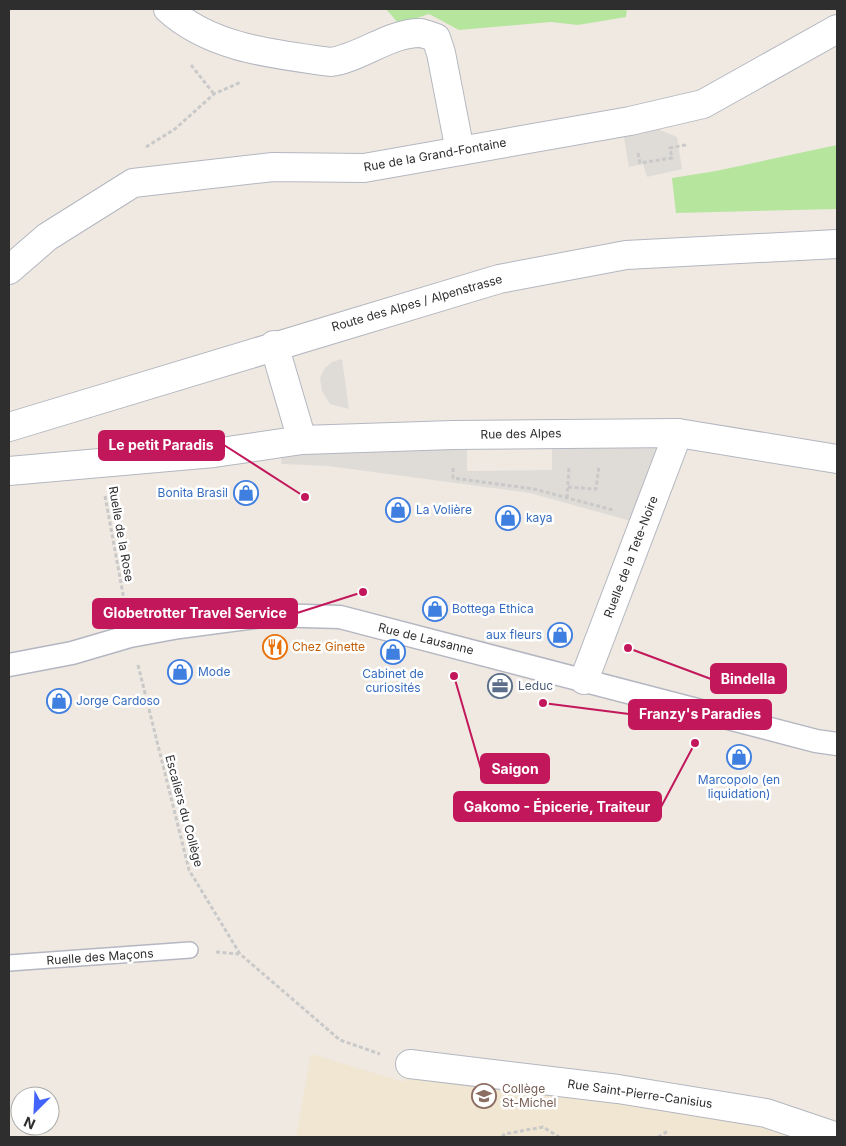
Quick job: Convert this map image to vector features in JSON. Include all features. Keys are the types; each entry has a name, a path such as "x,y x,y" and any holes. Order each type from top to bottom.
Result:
{"street":[{"path":"168,9 182,22 234,46 330,62 343,60 400,37 421,33 436,38 441,53 460,151"},
{"name":"Rue de la Grand-Fontaine","path":"9,270 47,237 133,183 273,167 364,168 630,121 703,104 837,29"},
{"name":"Route des Alpes / Alpenstrasse","path":"9,427 92,403 274,345 498,279 616,257 837,244"},
{"path":"274,345 302,440"},
{"name":"Rue des Alpes","path":"9,471 214,454 302,440 453,434 678,433 837,458"},
{"name":"Ruelle de la Tete-Noire","path":"584,680 678,433"},
{"name":"Rue de Lausanne","path":"9,665 72,653 130,636 178,627 270,615 340,617 816,741 837,744"},
{"name":"Rue Saint-Pierre-Canisius","path":"410,1064 618,1089 766,1113 837,1137"}],"lane":[{"name":"Ruelle des Maçons","path":"9,963 190,950"}],"path":[{"path":"214,94 247,80"},
{"path":"453,434 453,478 534,489 646,518"},
{"name":"Ruelle de la Rose","path":"99,463 130,636"},
{"name":"Escaliers du Collège","path":"130,636 189,870 240,954 340,1040 410,1064"},
{"path":"502,1137 505,1134 543,1127 559,1137"}],"shaded area":[{"path":"659,126 660,130 677,137 682,169 647,177 643,164 629,167 623,132"},
{"path":"342,359 349,409 330,404 322,391 320,378 324,369 332,362"},
{"path":"673,439 638,523 530,493 328,466 281,464 282,450","holes":["552,446 552,470 467,471 467,447"]},
{"name":"Collège St-Michel","path":"311,1054 404,1082 410,1064 837,1137 296,1137"}],"green space":[{"path":"386,9 627,9 626,17 578,25 551,22 459,30 429,14 399,24"},
{"path":"837,145 837,209 676,213 672,178 716,171"}],"place":[{"name":"Bonita Brasil","path":"246,493"},
{"name":"Le petit Paradis","path":"305,497"},
{"name":"La Volière","path":"398,510"},
{"name":"kaya","path":"508,518"},
{"name":"Globetrotter Travel Service","path":"363,592"},
{"name":"Bottega Ethica","path":"435,609"},
{"name":"aux fleurs","path":"560,635"},
{"name":"Chez Ginette","path":"275,647"},
{"name":"Bindella","path":"628,648"},
{"name":"Cabinet de curiosités","path":"393,652"},
{"name":"Mode","path":"180,672"},
{"name":"Saigon","path":"454,676"},
{"name":"Leduc","path":"500,686"},
{"name":"Jorge Cardoso","path":"59,701"},
{"name":"Franzy's Paradies","path":"543,703"},
{"name":"Gakomo - Épicerie, Traiteur","path":"695,743"},
{"name":"Marcopolo (en liquidation)","path":"739,757"},
{"name":"Collège St-Michel","path":"484,1096"}]}
